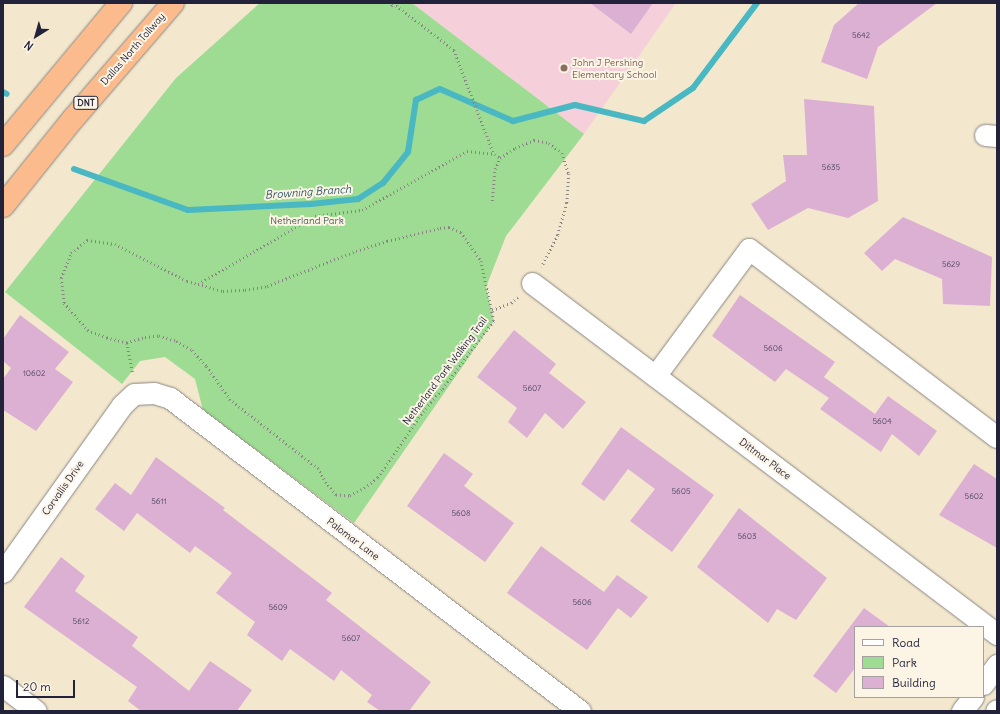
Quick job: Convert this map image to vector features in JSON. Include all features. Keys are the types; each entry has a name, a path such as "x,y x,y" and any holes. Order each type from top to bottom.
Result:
{"highway":[{"path":"3,145 121,3"},
{"name":"Dallas North Tollway","path":"3,206 73,119 173,3"}],"street":[{"path":"655,376 748,249 997,436"},
{"name":"Dittmar Place","path":"532,283 997,634"},
{"name":"Palomar Lane","path":"122,405 134,394 154,393 170,398 580,711"},
{"name":"Corvallis Drive","path":"3,572 122,405"},
{"path":"984,683 997,665"},
{"path":"3,686 36,711"},
{"path":"962,711 972,698"}],"path":[{"path":"390,6 393,3 454,50 495,154 500,158"},
{"path":"492,201 495,169 500,158 515,148 534,140 549,143 562,153 569,174 567,203 558,235 550,253 532,283 512,303 492,310"},
{"path":"198,284 315,216 362,210 466,151 495,154"},
{"name":"Netherland Park Walking Trail","path":"449,227 461,232 470,242 481,261 492,310 494,321 442,390 424,411 378,478 365,488 349,496 336,495 326,483 318,469 230,400 206,366 191,350 175,341 158,336 143,338 127,343 106,338 88,330 64,303 61,278 71,253 87,240 115,244 187,281 222,291 245,290 267,286 356,251 440,228 449,227"},
{"path":"127,343 133,373 154,393"}],"shaded area":[{"name":"John J Pershing Elementary School","path":"412,3 676,3 584,134"}],"green space":[{"name":"Netherland Park","path":"260,3 412,3 584,134 506,236 486,287 494,321 354,523 203,410 195,379 165,357 140,361 122,384 5,292 176,78"}],"building":[{"path":"590,3 653,3 631,34"},
{"path":"859,3 937,3 878,47 867,79 821,62 834,25"},
{"path":"804,99 874,106 878,201 848,218 808,208 768,230 751,204 786,181 783,155 807,155"},
{"path":"903,217 992,257 990,306 943,304 942,279 895,259 882,271 864,253"},
{"path":"740,295 835,362 824,377 875,414 888,396 937,431 919,456 892,434 881,452 820,409 829,398 786,369 775,382 712,336"},
{"path":"20,315 69,352 55,369 73,382 36,431 3,410 3,379 11,368 3,361 3,339"},
{"path":"514,330 556,364 549,373 586,402 563,429 545,413 527,438 508,422 517,408 477,377"},
{"path":"621,427 714,495 672,552 630,521 655,489 628,469 604,501 581,484"},
{"path":"444,453 473,474 464,486 514,523 485,562 407,506"},
{"path":"156,457 225,508 223,510 332,593 326,600 431,682 409,711 380,711 367,702 372,695 341,670 334,681 290,649 282,661 247,635 255,622 216,593 232,573 195,546 190,553 137,513 124,531 95,509 115,483 131,495"},
{"path":"974,464 997,479 997,548 939,515"},
{"path":"739,508 827,578 796,620 777,609 768,623 697,567"},
{"path":"541,546 604,592 617,575 648,597 631,618 618,608 587,650 507,593"},
{"path":"61,557 85,576 75,591 138,637 132,646 189,691 210,661 252,690 237,711 141,711 128,701 137,687 24,607"},
{"path":"864,608 889,626 854,626 854,669 836,693 813,676"}],"waterway":[{"name":"Browning Branch","path":"74,169 188,210 311,204 358,199 383,183 408,152 416,100 440,89 513,121 575,105 644,121 693,88 757,3"},
{"name":"Browning Branch","path":"3,92 7,94"}],"place":[{"name":"John J Pershing Elementary School","path":"564,68"}]}
